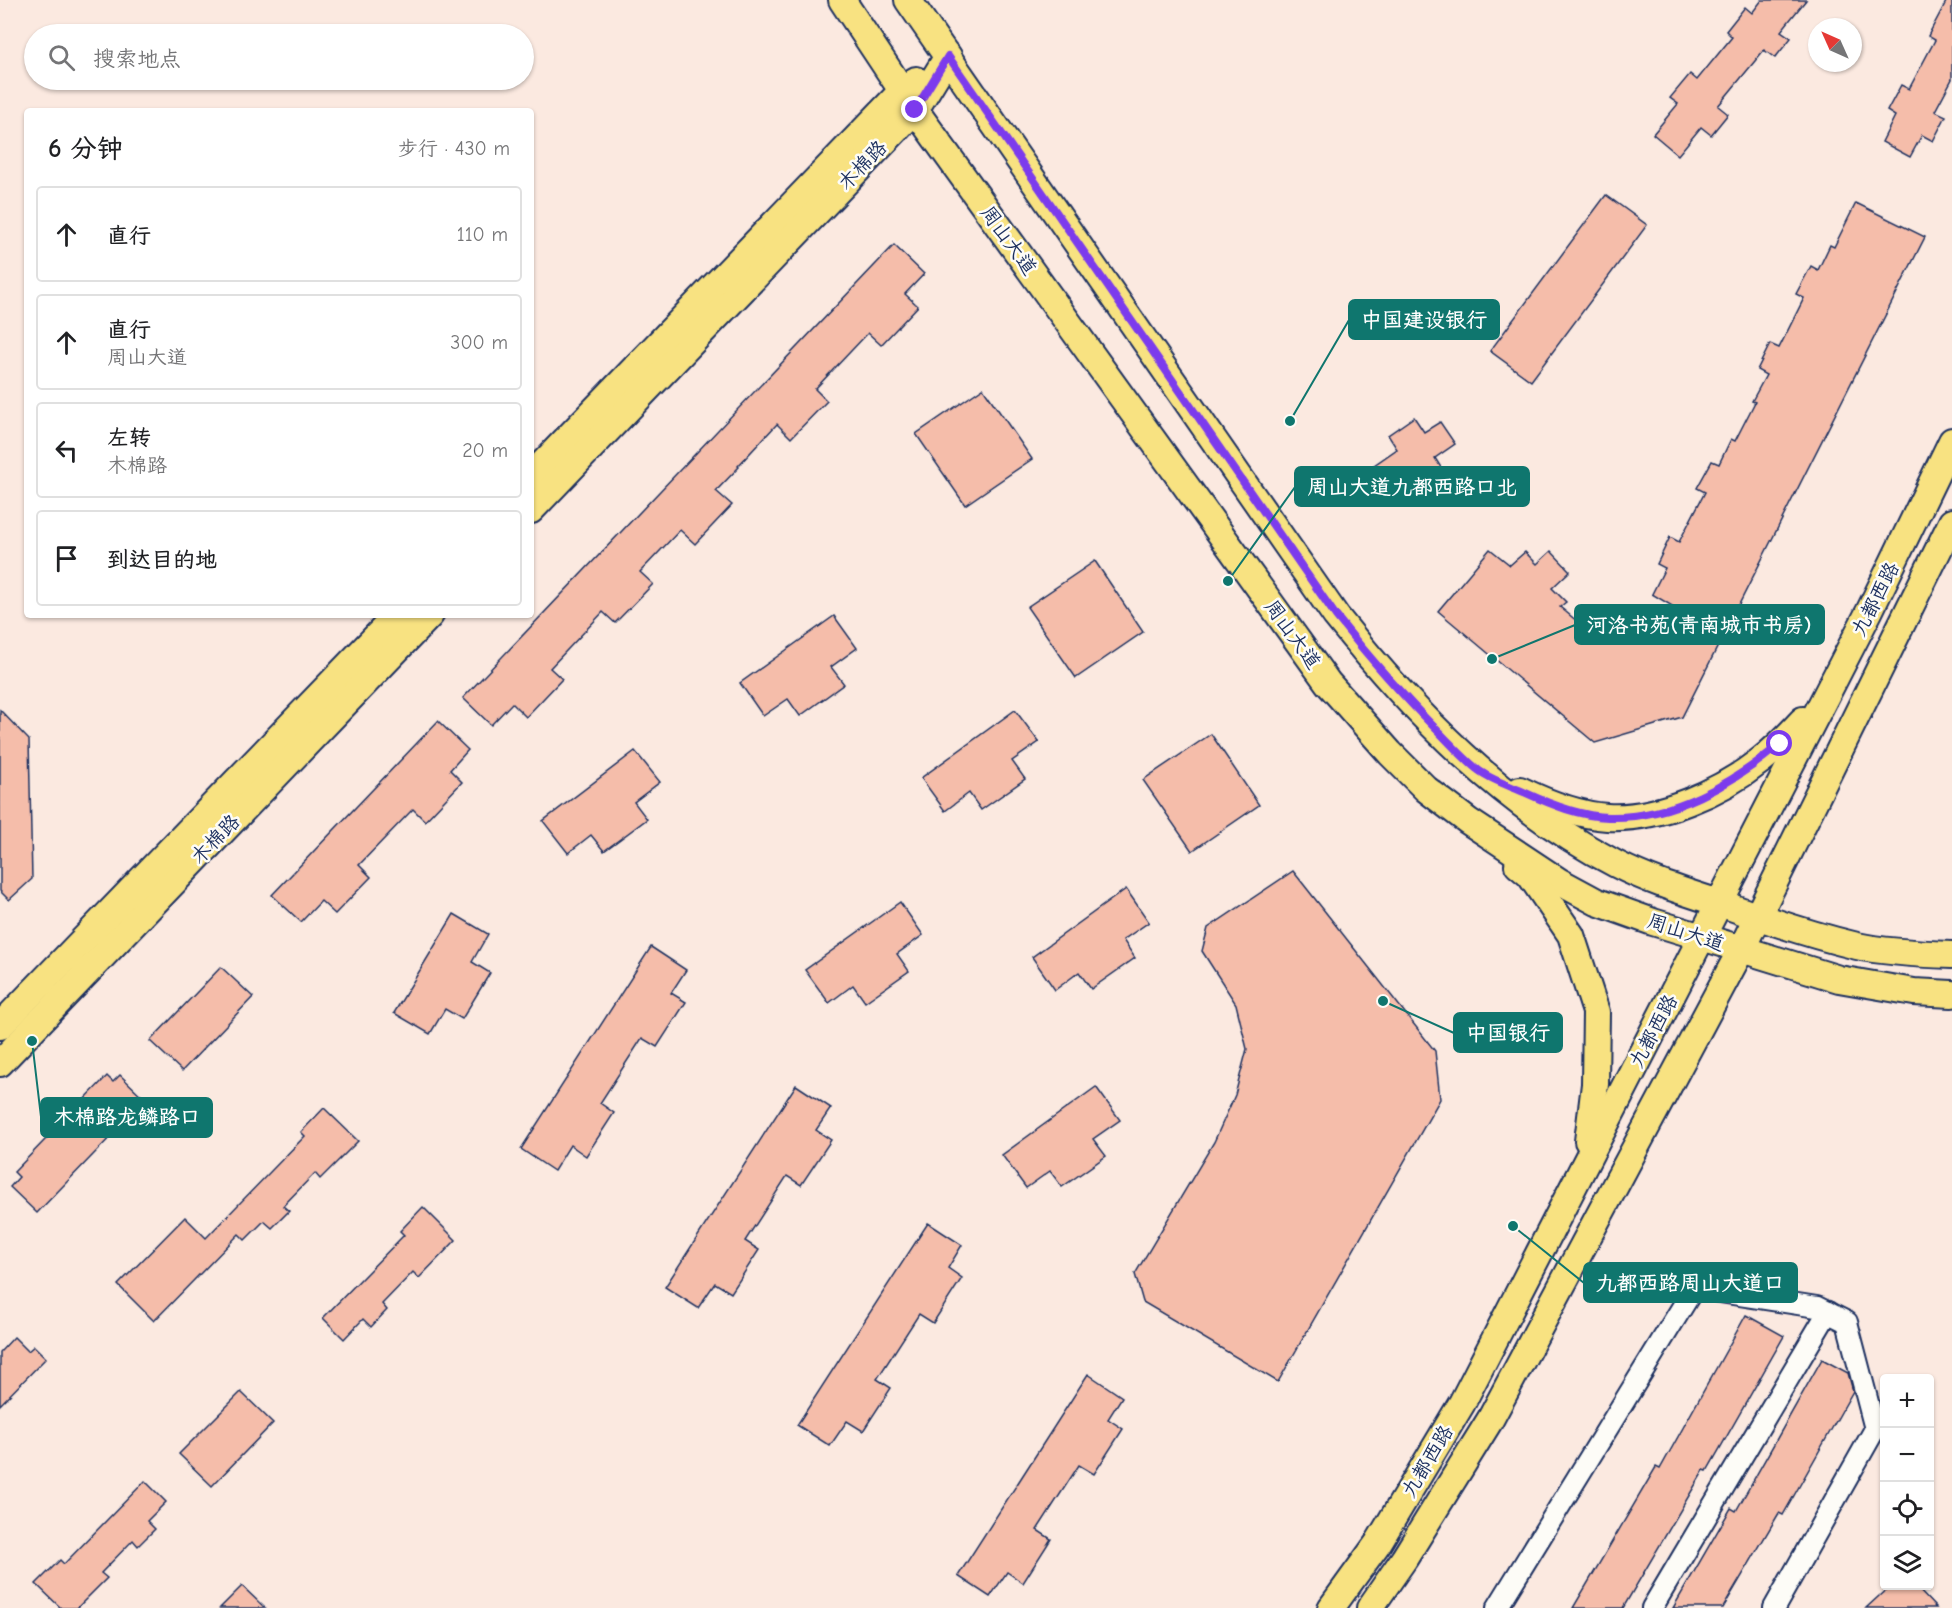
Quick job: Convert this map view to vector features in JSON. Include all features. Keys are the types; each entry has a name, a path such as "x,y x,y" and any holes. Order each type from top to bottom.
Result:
{"main road":[{"name":"周山大道","path":"842,0 909,100 1328,683 1426,789 1468,821 1560,882 1597,902 1741,950 1839,979 1914,992 1952,994"},
{"name":"周山大道","path":"908,0 1336,616 1409,702 1479,771 1572,839 1609,860 1669,887 1758,917 1858,946 1952,955"},
{"name":"木棉路","path":"534,507 948,56"},
{"name":"木棉路","path":"534,473 909,100"},
{"name":"九都西路","path":"1331,1608 1378,1543 1462,1403 1585,1160 1869,612 1952,441"},
{"name":"九都西路","path":"1371,1608 1490,1420 1758,917 1952,522"},
{"name":"木棉路","path":"0,1026 394,618"},
{"name":"木棉路","path":"0,1063 427,618"},
{"path":"1479,771 1541,800 1573,811 1606,817 1634,817 1688,801 1731,782 1759,763 1824,698"},
{"path":"1468,821 1530,875 1571,935 1596,1012 1595,1084 1585,1160"}],"lane":[{"path":"1497,1608 1694,1288 1817,1307 1847,1322 1875,1429 1774,1608"},
{"path":"1652,1608 1828,1312"}],"building":[{"path":"1762,0 1806,0 1781,31 1791,38 1775,58 1764,50 1718,106 1728,114 1711,135 1701,127 1678,155 1653,134 1678,104 1670,98 1690,74 1697,80 1732,37 1726,31 1745,7 1752,13"},
{"path":"1947,0 1952,0 1952,79 1935,111 1946,116 1933,141 1922,135 1910,157 1882,142 1895,116 1887,111 1901,85 1909,89 1935,40 1928,36"},
{"path":"1606,195 1647,225 1531,381 1490,351"},
{"path":"1856,203 1925,237 1682,717 1595,743 1438,611 1490,549 1510,565 1525,552 1537,564 1551,551 1570,571 1552,588 1566,602 1560,607 1590,632 1674,607 1652,594 1665,568 1657,564 1670,537 1679,542 1705,492 1697,488 1712,461 1719,464 1731,439 1735,441 1766,375 1757,370 1770,344 1779,348 1804,298 1796,294 1811,266 1818,270 1830,245 1834,247"},
{"path":"894,245 924,274 905,294 918,306 881,345 868,333 815,389 827,401 791,438 777,424 716,491 732,505 695,544 680,530 640,572 653,584 615,623 603,612 550,668 562,679 526,717 512,703 491,725 463,698"},
{"path":"983,388 1032,459 965,505 916,434"},
{"path":"1414,417 1424,432 1440,422 1455,444 1435,458 1445,474 1411,497 1400,481 1383,493 1367,470 1397,449 1388,435"},
{"path":"1095,561 1143,632 1076,678 1027,607"},
{"path":"834,616 857,648 831,667 844,684 800,716 788,699 763,716 740,683"},
{"path":"0,710 29,740 32,879 9,900 0,891"},
{"path":"1015,710 1039,742 1012,761 1025,779 981,810 969,793 945,811 921,778"},
{"path":"438,721 468,750 450,770 462,782 425,821 413,809 359,865 371,877 335,914 321,901 301,922 272,895"},
{"path":"1211,734 1259,805 1192,851 1143,780"},
{"path":"635,751 660,782 634,802 647,819 604,851 591,835 568,853 543,821"},
{"path":"1293,871 1435,1051 1440,1099 1278,1382 1143,1302 1135,1274 1214,1142 1235,1095 1247,1049 1236,1004 1202,951 1208,928"},
{"path":"1126,889 1149,922 1123,940 1135,958 1091,989 1079,972 1055,990 1032,957"},
{"path":"900,902 923,935 897,954 909,971 865,1002 853,985 829,1003 805,970"},
{"path":"454,914 488,934 472,962 490,973 462,1019 445,1009 430,1034 394,1013"},
{"path":"651,947 686,970 671,993 686,1002 657,1047 642,1038 600,1103 614,1113 586,1156 570,1145 554,1171 521,1149"},
{"path":"221,967 253,997 182,1071 150,1041"},
{"path":"120,1075 146,1100 37,1213 10,1187 19,1177 14,1172 107,1076 113,1082"},
{"path":"796,1085 831,1108 816,1130 831,1140 801,1185 787,1176 745,1241 759,1250 731,1293 715,1283 698,1308 665,1287"},
{"path":"1096,1087 1120,1120 1093,1139 1106,1156 1062,1187 1050,1171 1026,1188 1002,1155"},
{"path":"324,1108 358,1141 320,1179 315,1173 283,1206 289,1211 272,1228 264,1221 245,1240 239,1234 154,1321 118,1285 185,1217 206,1238 305,1136 301,1132"},
{"path":"423,1207 456,1240 419,1278 413,1272 382,1304 387,1310 371,1327 363,1319 344,1339 323,1318 404,1235 400,1231"},
{"path":"928,1223 962,1245 948,1268 962,1278 933,1323 919,1314 877,1379 891,1388 863,1431 847,1421 830,1446 797,1425"},
{"path":"1746,1315 1784,1336 1707,1471 1704,1470 1623,1608 1573,1608 1656,1467 1660,1469"},
{"path":"14,1337 28,1351 34,1346 46,1358 0,1405 0,1352"},
{"path":"1822,1359 1848,1373 1853,1391 1783,1515 1779,1513 1723,1608 1673,1608 1731,1508 1736,1511"},
{"path":"1088,1374 1122,1397 1108,1419 1123,1429 1094,1474 1079,1465 1037,1530 1051,1539 1023,1583 1007,1572 990,1597 958,1576"},
{"path":"241,1392 273,1423 212,1486 179,1454"},
{"path":"145,1481 166,1502 147,1521 155,1529 138,1546 133,1540 101,1573 107,1578 77,1608 61,1608 36,1584 60,1560 64,1564"},
{"path":"242,1586 265,1608 220,1608"},
{"path":"1886,1590 1919,1590 1936,1608 1866,1608"}],"place":[{"name":"中国建设银行","path":"1290,421"},
{"name":"周山大道九都西路口北","path":"1228,581"},
{"name":"河洛书苑(青南城市书房)","path":"1492,659"},
{"name":"中国银行","path":"1383,1001"},
{"name":"木棉路龙鳞路口","path":"32,1041"},
{"name":"九都西路周山大道口","path":"1513,1226"}],"route":[{"path":"915,110 948,56 1336,616 1409,702 1479,771 1541,800 1573,811 1606,817 1634,817 1699,797 1731,782 1759,763 1780,744"}]}
